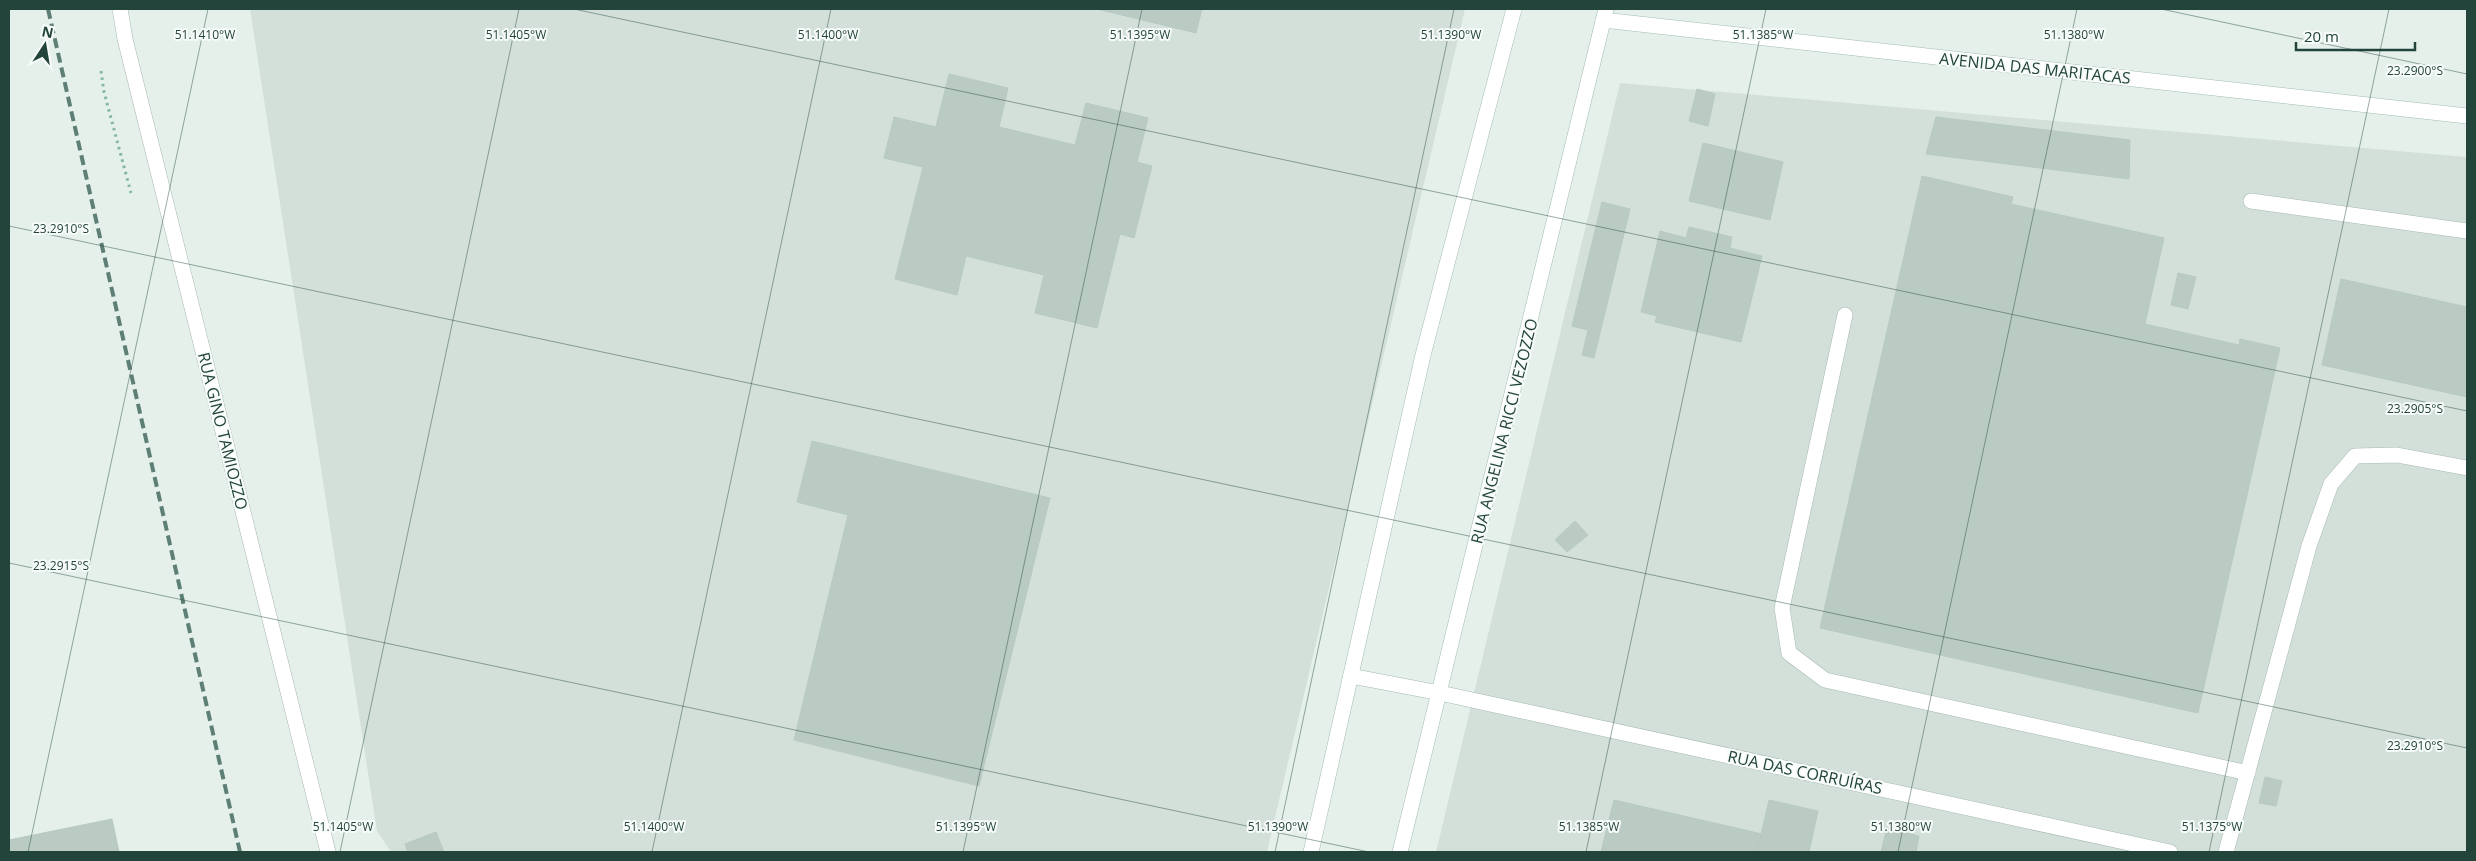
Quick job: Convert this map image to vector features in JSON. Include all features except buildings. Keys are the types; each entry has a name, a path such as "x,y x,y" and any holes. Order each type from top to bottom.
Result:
{"street":[{"name":"RUA GINO TAMIOZZO","path":"120,9 130,58 328,852"},
{"path":"1311,852 1423,355 1514,9"},
{"name":"AVENIDA DAS MARITACAS","path":"1604,14 2467,116"},
{"name":"RUA ANGELINA RICCI VEZOZZO","path":"1400,852 1604,14"},
{"path":"2251,201 2467,231"},
{"path":"1845,315 1782,608 1789,653 1825,680 2248,773"},
{"path":"2226,852 2309,546 2331,484 2355,456 2397,455 2467,468"},
{"name":"RUA DAS CORRUÍRAS","path":"1351,676 1440,693 2170,852"}],"shaded area":[{"path":"250,9 1465,9 1267,852 391,852 377,831"},
{"path":"1620,83 2467,157 2467,852 1436,852"}],"railway":[{"path":"48,9 240,852"}]}
